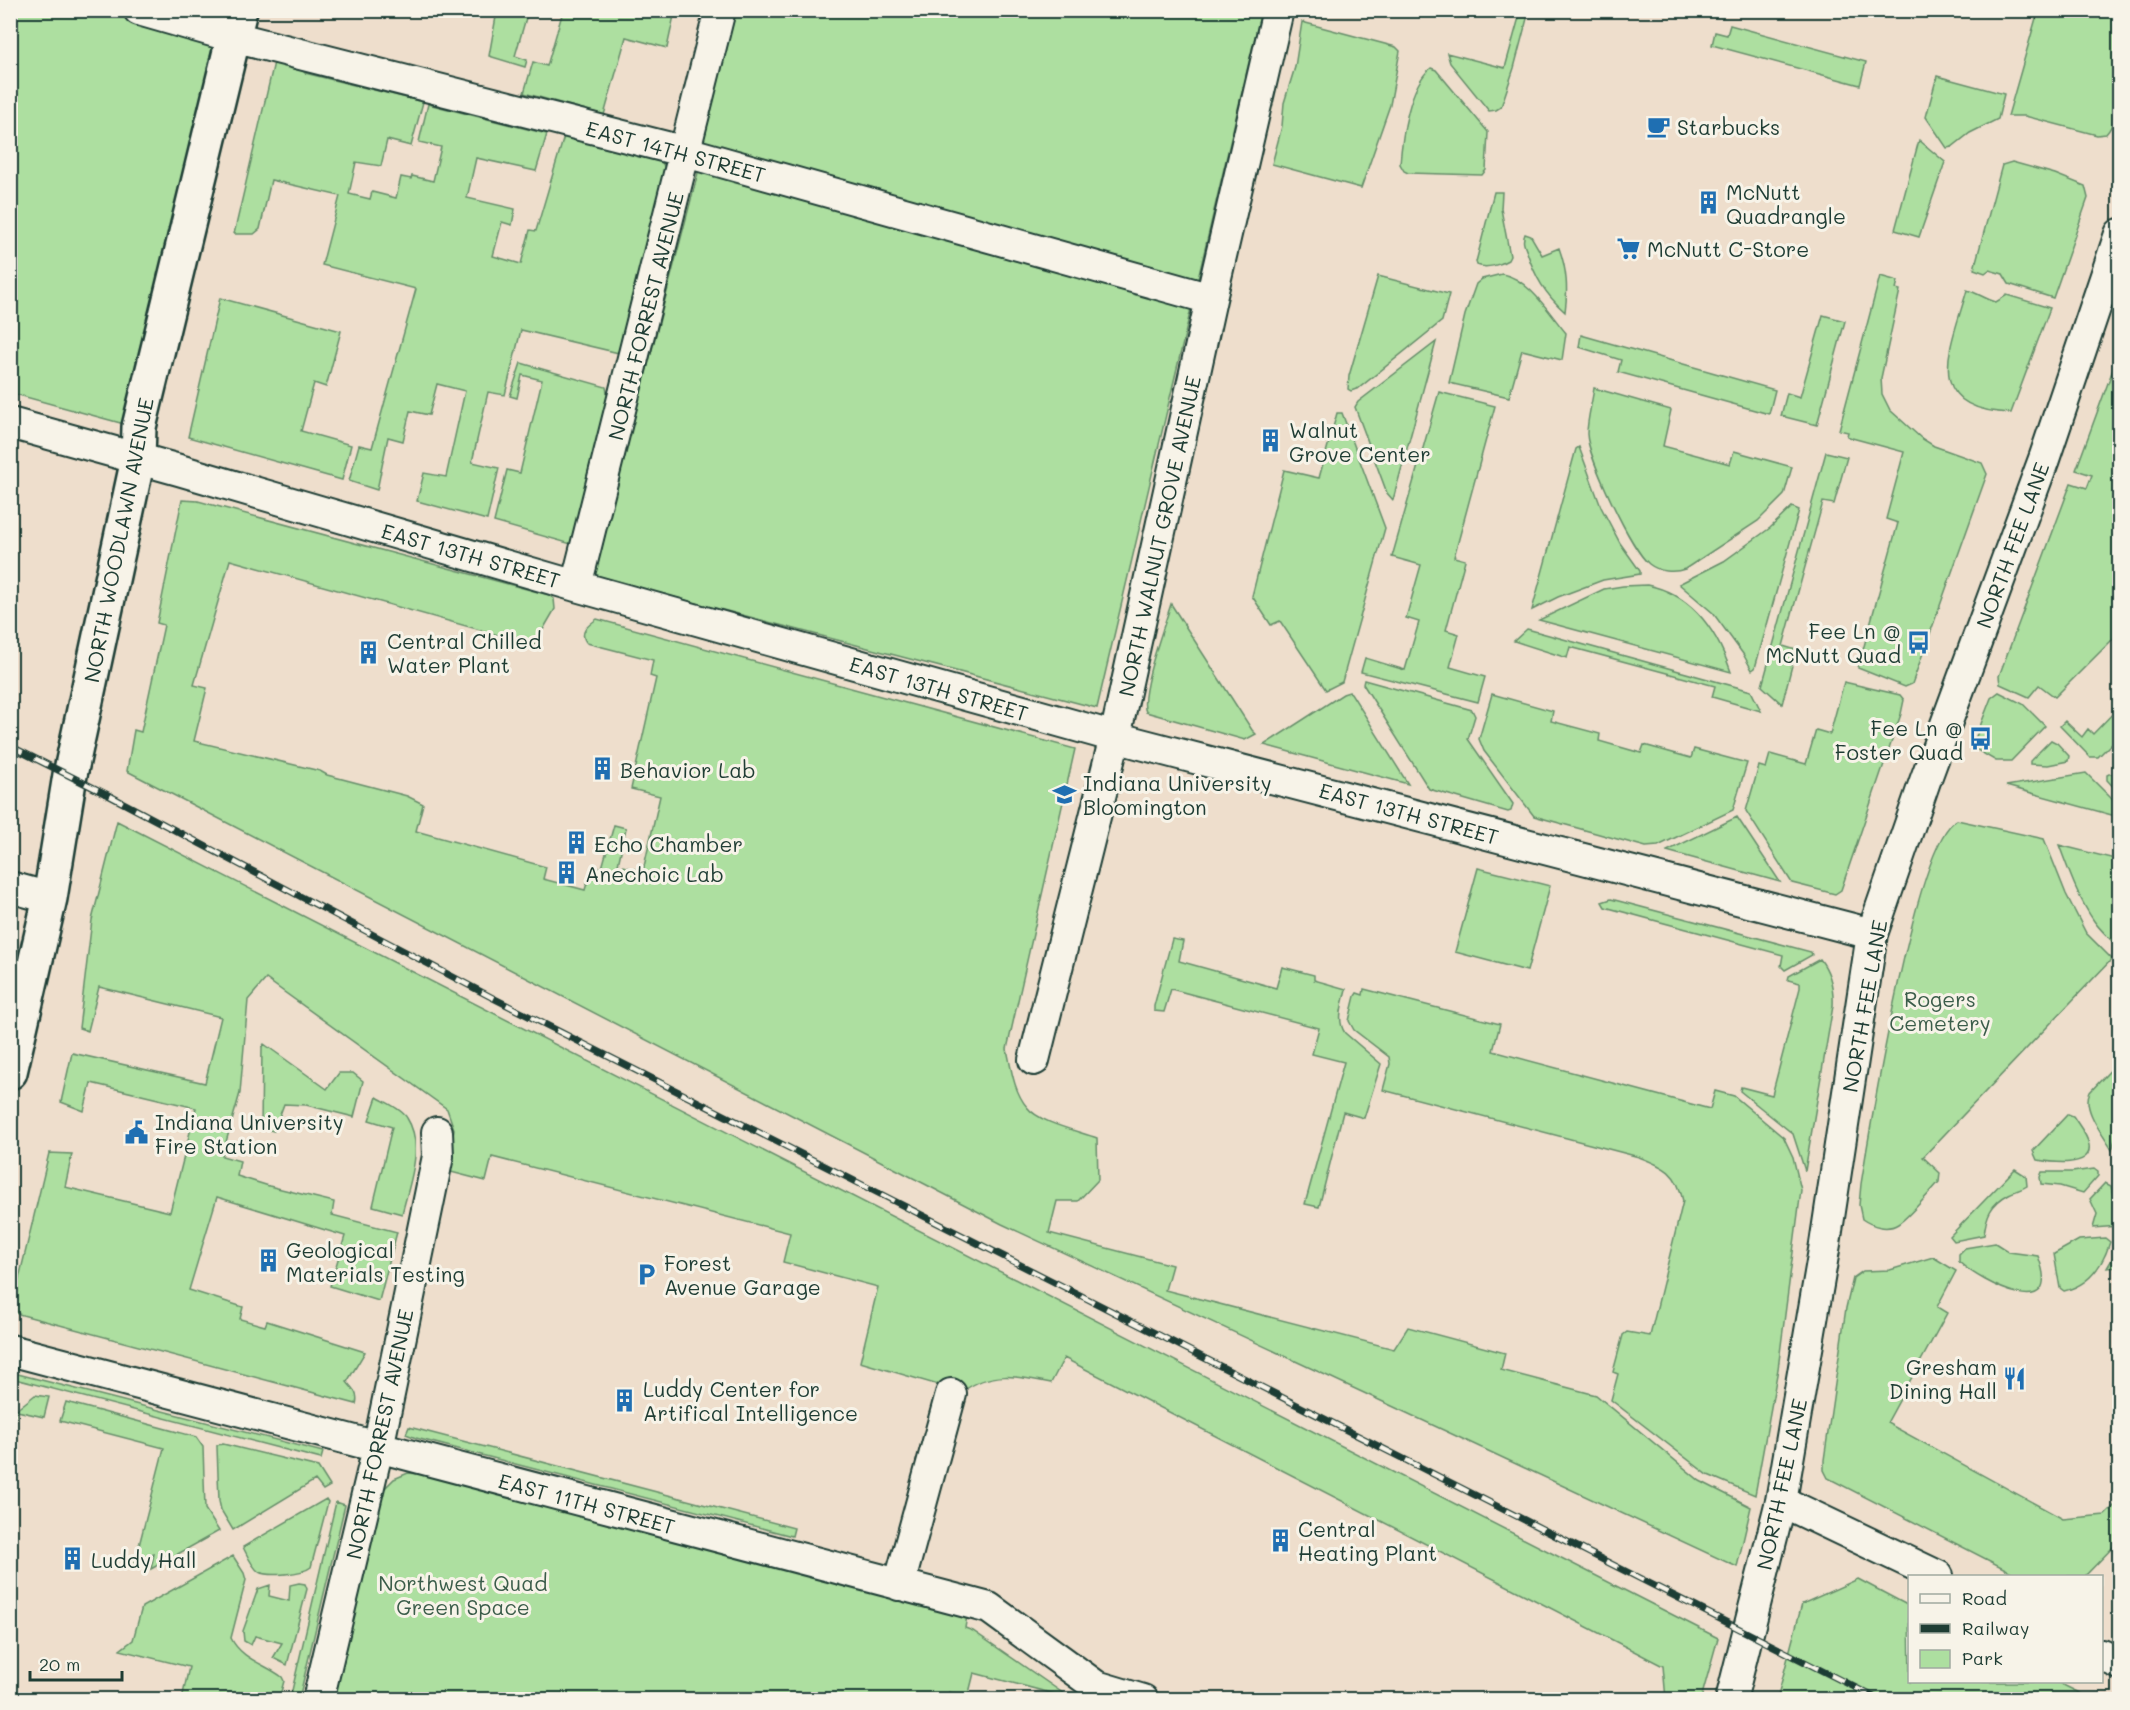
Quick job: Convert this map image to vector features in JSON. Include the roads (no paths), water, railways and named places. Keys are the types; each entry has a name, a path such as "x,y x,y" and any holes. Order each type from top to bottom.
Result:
{"street":[{"name":"EAST 14TH STREET","path":"139,10 236,24 1211,299"},
{"name":"NORTH FORREST AVENUE","path":"576,586 720,10"},
{"name":"NORTH WALNUT GROVE AVENUE","path":"1034,1060 1115,737 1211,299 1278,10"},
{"name":"NORTH WOODLAWN AVENUE","path":"10,1072 50,898 70,775 138,459 139,427 236,24"},
{"name":"NORTH FEE LANE","path":"1731,1700 1781,1501 1825,1244 1872,934 1925,781 2044,459 2107,310 2120,234"},
{"name":"EAST 13TH STREET","path":"10,423 576,586 1115,737 1872,934"},
{"path":"10,887 50,898"},
{"name":"NORTH FORREST AVENUE","path":"318,1700 378,1448 438,1156 437,1132"},
{"name":"EAST 11TH STREET","path":"10,1350 989,1608 1096,1686 1143,1700"},
{"path":"899,1585 951,1394"},
{"path":"1781,1501 1936,1575"},
{"path":"2103,1656 2120,1664"}],"railway":[{"path":"10,746 110,796 493,998 1880,1700"}],"place":[{"name":"Starbucks","path":"1659,126"},
{"name":"McNutt Quadrangle","path":"1708,203"},
{"name":"McNutt C-Store","path":"1629,248"},
{"name":"Walnut Grove Center","path":"1271,441"},
{"name":"Fee Ln @ McNutt Quad","path":"1919,642"},
{"name":"Central Chilled Water Plant","path":"369,652"},
{"name":"Fee Ln @ Foster Quad","path":"1981,739"},
{"name":"Behavior Lab","path":"602,769"},
{"name":"Indiana University Bloomington","path":"1065,794"},
{"name":"Echo Chamber","path":"576,843"},
{"name":"Anechoic Lab","path":"567,873"},
{"name":"Indiana University Fire Station","path":"137,1133"},
{"name":"Geological Materials Testing","path":"268,1261"},
{"name":"Forest Avenue Garage","path":"646,1274"},
{"name":"Gresham Dining Hall","path":"2015,1378"},
{"name":"Luddy Center for Artifical Intelligence","path":"625,1400"},
{"name":"Central Heating Plant","path":"1280,1540"},
{"name":"Luddy Hall","path":"73,1559"}],"park label":[{"name":"Rogers Cemetery","path":"1940,1010"},
{"name":"Northwest Quad Green Space","path":"463,1594"}]}
